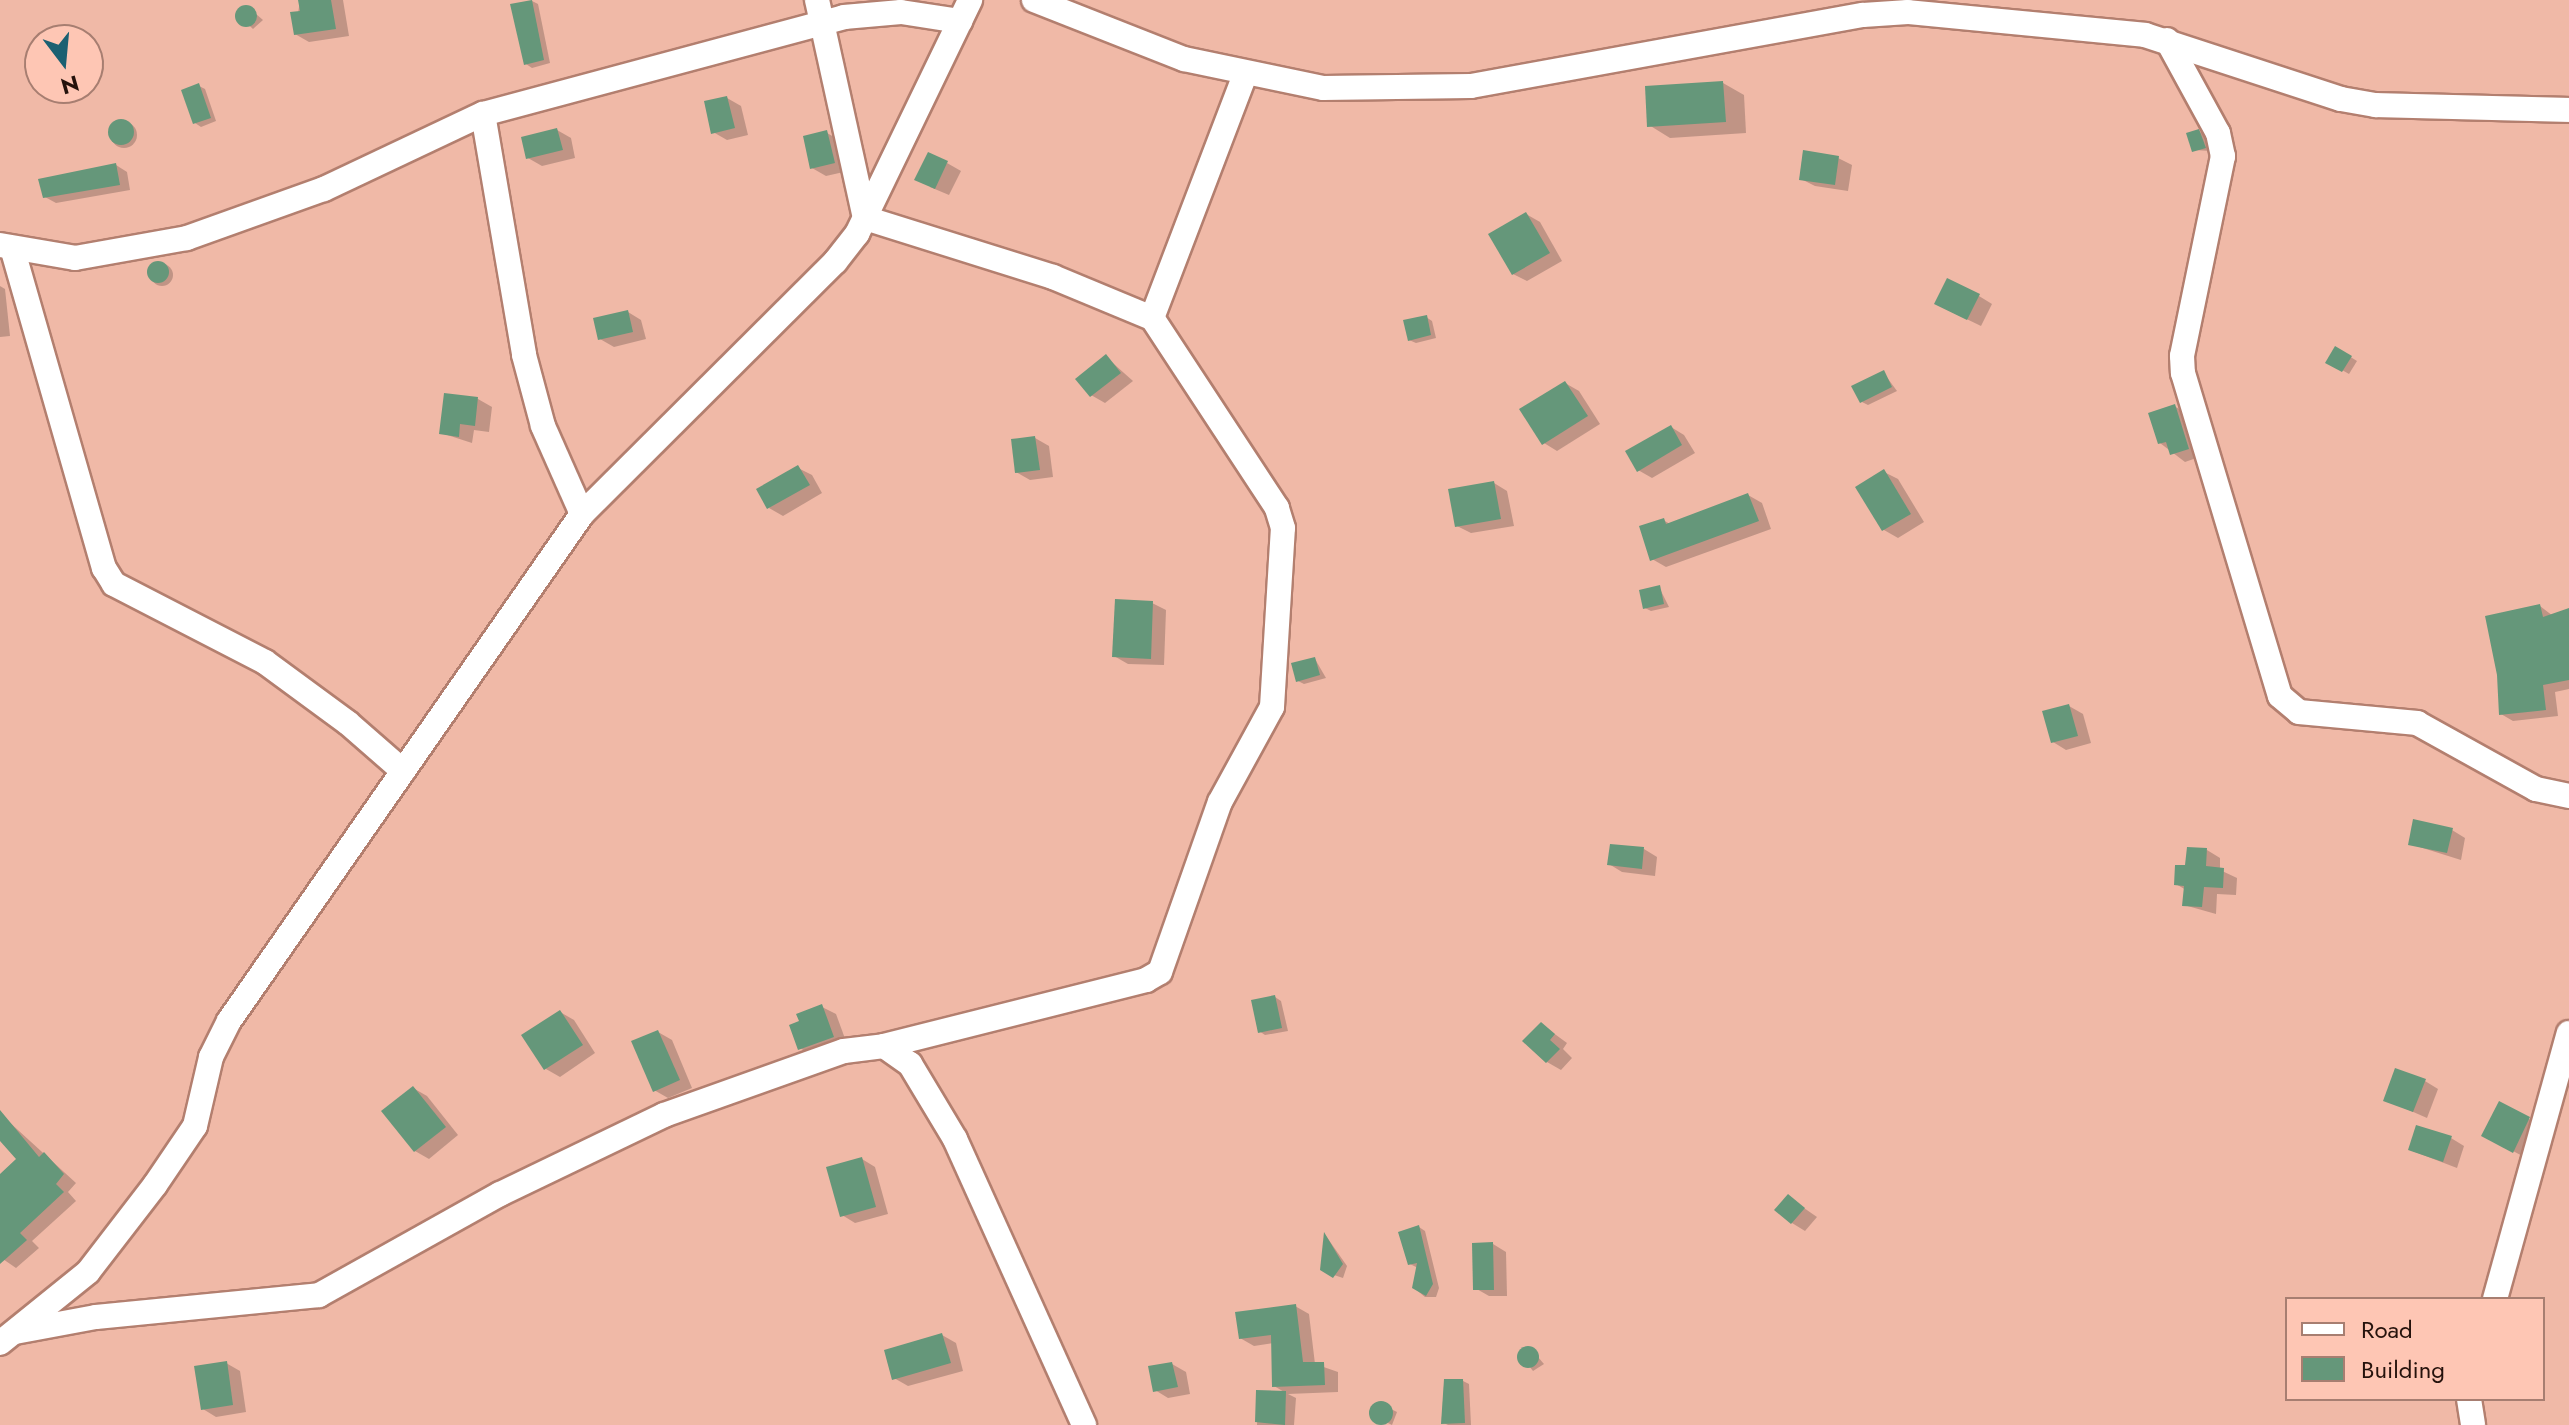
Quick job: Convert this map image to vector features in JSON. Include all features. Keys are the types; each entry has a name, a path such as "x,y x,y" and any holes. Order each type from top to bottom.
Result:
{"street":[{"path":"1034,0 1146,47 1245,74 1323,88 1471,86 1886,12 2167,40 2341,99 2406,108 2569,110"},
{"path":"819,11 865,218"},
{"path":"6,1338 88,1272 155,1185 195,1126 211,1057 229,1021 582,514 835,262 865,218 965,11 819,11 483,114 310,195 187,238 75,258 7,248 104,568 114,584 162,614 265,662 348,723 403,771"},
{"path":"2167,40 2218,133 2223,156 2182,356 2183,373 2280,696 2299,712 2417,723 2536,789 2569,796"},
{"path":"1152,318 1245,74"},
{"path":"483,114 524,355 543,426 582,514"},
{"path":"6,1338 96,1317 319,1295 500,1194 664,1115 844,1051 884,1046 1146,980 1160,972 1220,802 1272,707 1283,528 1277,508 1152,318 1053,277 865,218"},
{"path":"2496,1297 2569,1033"},
{"path":"884,1046 910,1064 955,1139 1084,1425"},
{"path":"2469,1401 2473,1425"}],"building":[{"path":"298,0 331,0 336,29 294,35 290,12 300,11"},
{"path":"532,0 544,60 524,65 510,4"},
{"path":"246,5 254,8 257,16 254,24 246,27 238,24 235,16 238,8"},
{"path":"1723,81 1726,122 1647,127 1645,86"},
{"path":"199,83 211,118 193,124 181,90"},
{"path":"727,96 735,128 711,134 704,101"},
{"path":"121,119 130,123 134,132 130,141 121,145 112,141 108,132 112,123"},
{"path":"557,128 563,150 526,159 521,137"},
{"path":"2199,129 2206,148 2192,152 2186,133"},
{"path":"827,130 835,163 810,169 803,136"},
{"path":"1803,150 1839,156 1835,185 1799,180"},
{"path":"928,152 948,161 935,189 914,180"},
{"path":"116,163 120,185 43,198 38,179"},
{"path":"1526,212 1550,253 1512,275 1488,234"},
{"path":"158,261 166,264 169,272 166,280 158,283 150,280 147,272 150,264"},
{"path":"1947,278 1980,294 1967,320 1934,304"},
{"path":"628,310 633,332 598,340 593,318"},
{"path":"1427,315 1431,335 1408,341 1403,320"},
{"path":"2335,346 2352,356 2342,372 2325,363"},
{"path":"1106,354 1121,373 1090,397 1075,379"},
{"path":"1884,370 1892,387 1860,403 1851,386"},
{"path":"1565,381 1588,416 1542,445 1519,409"},
{"path":"444,393 478,397 475,426 460,424 459,437 439,434"},
{"path":"2175,404 2189,449 2170,455 2166,442 2158,444 2148,413"},
{"path":"1671,425 1682,445 1637,472 1625,451"},
{"path":"1035,436 1040,470 1015,473 1011,439"},
{"path":"798,465 810,485 767,509 756,489"},
{"path":"1884,469 1911,514 1882,531 1855,487"},
{"path":"1494,481 1501,519 1455,527 1448,489"},
{"path":"1748,493 1759,521 1650,561 1639,526 1664,518 1666,524"},
{"path":"1660,585 1664,604 1643,609 1639,590"},
{"path":"1115,599 1153,601 1151,659 1112,657"},
{"path":"2540,604 2543,617 2569,608 2569,680 2543,685 2546,710 2499,715 2497,675 2485,616"},
{"path":"1315,657 1320,675 1296,682 1291,663"},
{"path":"2069,704 2078,736 2051,743 2042,711"},
{"path":"2413,819 2453,828 2447,853 2408,845"},
{"path":"1610,844 1644,847 1642,869 1607,865"},
{"path":"2187,847 2207,848 2206,866 2224,868 2223,888 2204,887 2202,907 2182,906 2184,886 2174,885 2175,865 2185,865"},
{"path":"1275,995 1282,1028 1258,1033 1251,1000"},
{"path":"822,1004 834,1037 798,1050 789,1025 799,1021 796,1014"},
{"path":"560,1010 583,1045 544,1070 521,1035"},
{"path":"1541,1022 1555,1034 1550,1040 1560,1049 1546,1063 1522,1041"},
{"path":"658,1030 680,1080 653,1092 631,1041"},
{"path":"2395,1068 2426,1079 2413,1112 2383,1101"},
{"path":"413,1086 446,1127 414,1152 381,1111"},
{"path":"2499,1101 2530,1117 2513,1153 2481,1136"},
{"path":"0,1110 39,1157 44,1152 64,1174 56,1184 64,1192 20,1233 27,1240 0,1264 0,1174 16,1159 0,1141"},
{"path":"2416,1125 2452,1136 2443,1162 2408,1150"},
{"path":"862,1157 876,1207 840,1217 826,1167"},
{"path":"1788,1194 1805,1208 1791,1224 1774,1210"},
{"path":"1419,1225 1433,1284 1426,1296 1412,1288 1417,1263 1408,1265 1398,1232"},
{"path":"1324,1232 1343,1264 1333,1278 1320,1270"},
{"path":"1493,1242 1494,1290 1473,1290 1472,1243"},
{"path":"1296,1304 1303,1362 1324,1362 1325,1385 1272,1387 1271,1335 1239,1339 1235,1312"},
{"path":"942,1333 951,1363 892,1380 884,1350"},
{"path":"1528,1346 1536,1349 1539,1357 1536,1365 1528,1368 1520,1365 1517,1357 1520,1349"},
{"path":"227,1361 233,1405 201,1410 194,1366"},
{"path":"1172,1362 1178,1387 1153,1392 1148,1366"},
{"path":"1444,1379 1463,1379 1465,1423 1441,1424"},
{"path":"1256,1390 1286,1391 1285,1425 1255,1422"},
{"path":"1381,1401 1389,1405 1393,1413 1389,1421 1381,1425 1373,1421 1369,1413 1373,1405"}]}
